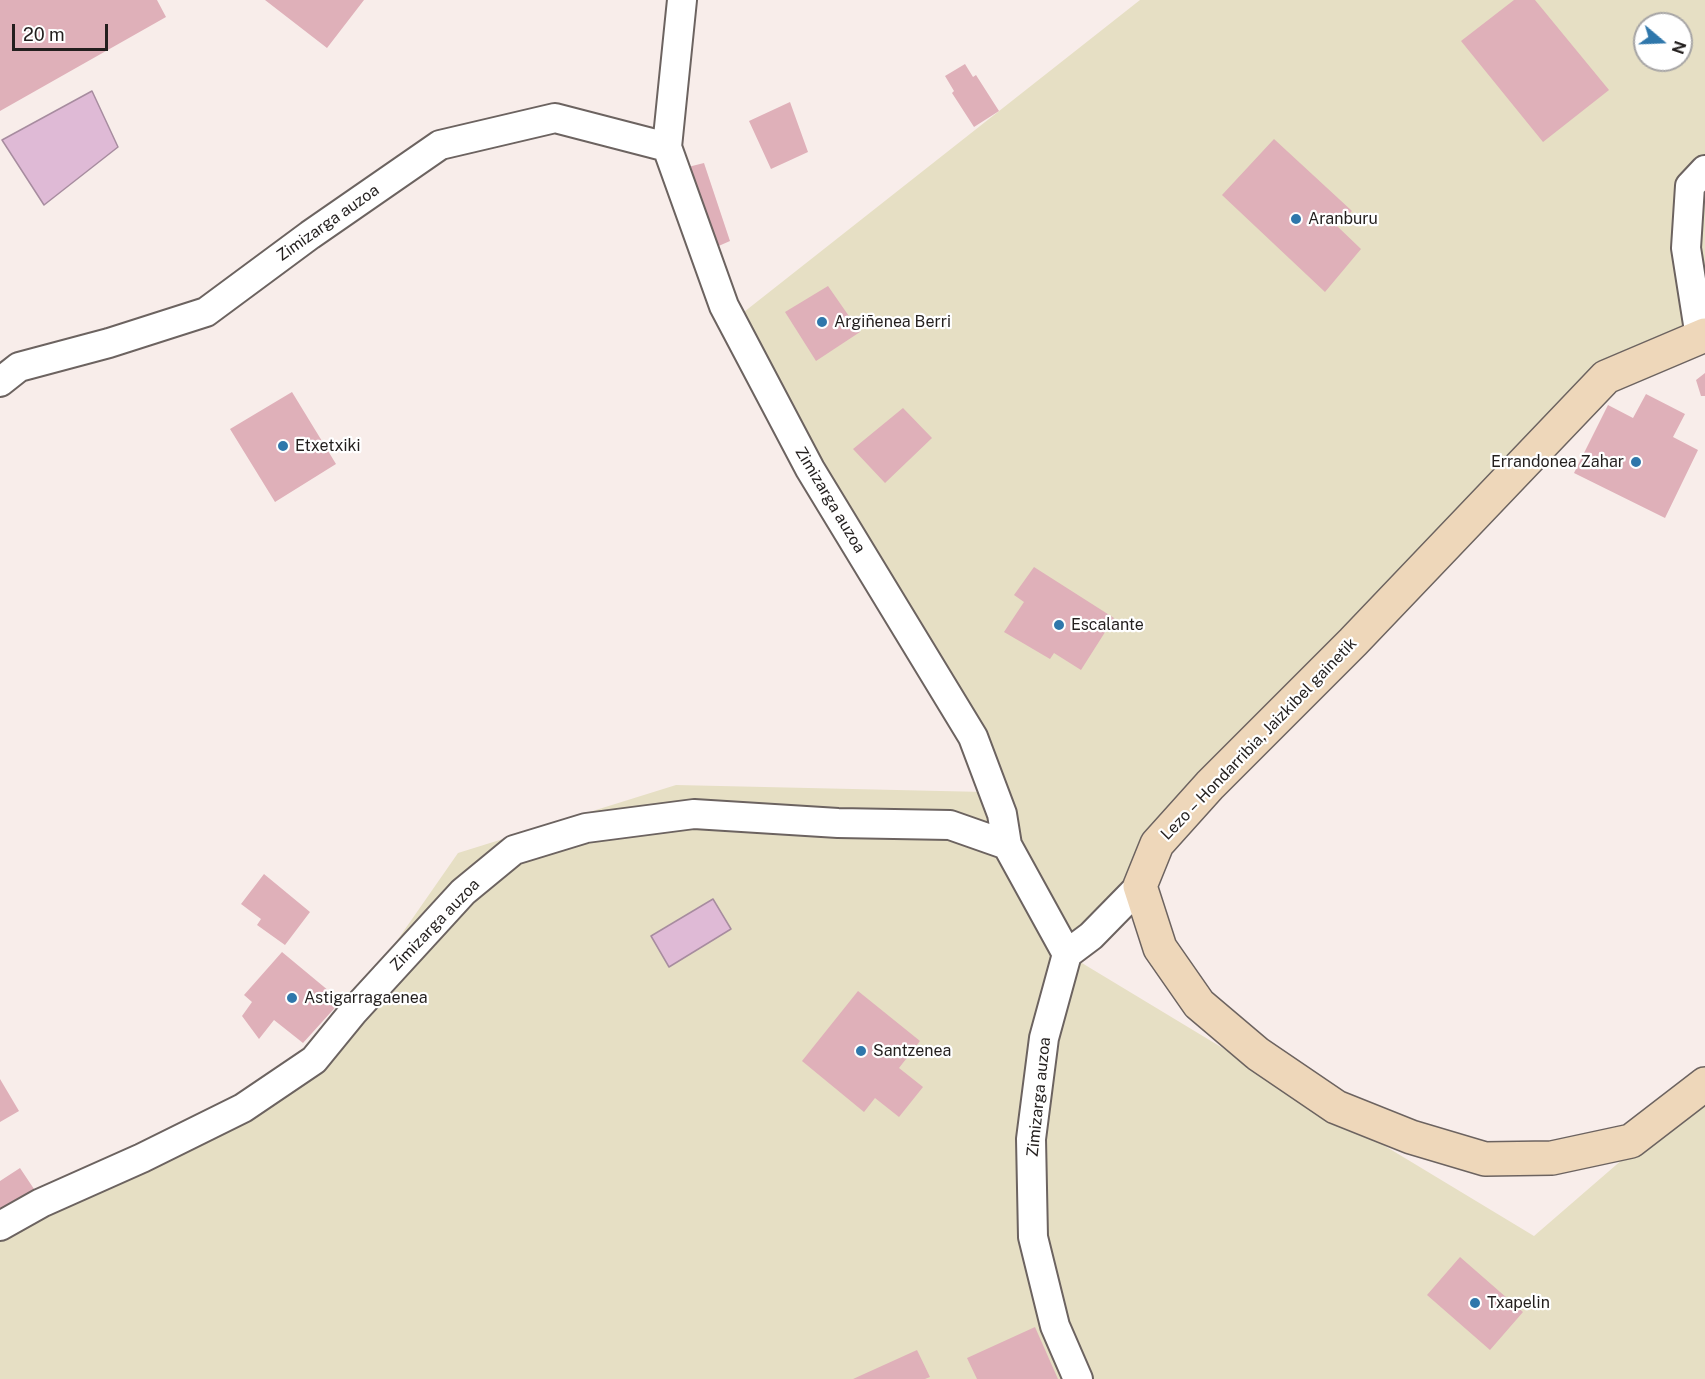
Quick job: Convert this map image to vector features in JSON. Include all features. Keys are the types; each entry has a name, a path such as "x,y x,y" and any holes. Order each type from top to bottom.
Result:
{"street":[{"name":"Zimizarga auzoa","path":"682,0 666,147 724,306 810,469 973,737 1002,814 1006,845 1067,954 1044,1038 1031,1139 1033,1237 1055,1326 1078,1379"},
{"name":"Zimizarga auzoa","path":"0,381 19,367 109,343 206,312 310,235 440,145 555,118 666,147"},
{"path":"1702,336 1686,248 1690,186 1705,170"},
{"name":"Lezo – Hondarribia, Jaizkibel gainetik","path":"1140,886 1157,844 1210,785 1353,642 1606,377 1702,336"},
{"name":"Zimizarga auzoa","path":"0,1226 41,1203 142,1158 243,1108 314,1060 354,1011 463,892 514,850 586,828 694,814 838,823 950,825 1006,845"},
{"path":"1067,954 1091,936 1140,886 1160,948 1199,1004 1258,1054 1336,1107 1411,1137 1485,1159 1552,1158 1631,1141 1705,1083"}],"shaded area":[{"path":"1140,0 1705,0 1705,338 1660,340 1067,954 1534,1236 1705,1088 1705,1379 0,1379 0,1212 314,1060 458,853 676,785 985,792 730,323"},
{"path":"92,91 118,147 44,205 2,140"},
{"path":"713,899 731,929 669,967 651,936"}],"building":[{"path":"0,0 157,0 166,17 0,111"},
{"path":"265,0 364,0 327,48"},
{"path":"1514,0 1535,0 1609,90 1543,142 1461,41"},
{"path":"965,64 973,77 976,75 999,111 974,127 952,93 954,91 945,76"},
{"path":"790,102 808,152 771,169 749,121"},
{"name":"Aranburu","path":"1274,139 1352,211 1337,226 1361,249 1325,292 1222,195"},
{"path":"704,163 730,241 714,248 688,167"},
{"name":"Argiñenea Berri","path":"828,286 860,332 816,361 785,312"},
{"path":"1705,373 1705,396 1701,396 1696,380"},
{"name":"Etxetxiki","path":"292,392 336,464 275,502 230,429"},
{"name":"Errandonea Zahar","path":"1646,394 1685,414 1673,437 1698,450 1665,518 1574,473 1608,405 1633,418"},
{"path":"903,408 932,438 885,483 853,449"},
{"name":"Escalante","path":"1034,567 1114,618 1081,670 1054,653 1050,659 1004,632 1024,602 1014,595"},
{"path":"264,874 310,912 285,945 257,925 261,919 241,904"},
{"name":"Astigarragaenea","path":"282,952 341,1001 303,1043 274,1020 259,1039 242,1016 252,1002 244,995"},
{"name":"Santzenea","path":"858,991 920,1041 899,1068 923,1087 899,1117 875,1098 864,1112 802,1061"},
{"path":"0,1079 19,1111 0,1122"},
{"path":"20,1168 36,1192 0,1216 0,1181"},
{"name":"Txapelin","path":"1460,1257 1523,1312 1490,1350 1427,1295"},
{"path":"1035,1327 1058,1379 977,1379 967,1358"},
{"path":"917,1350 930,1377 925,1379 853,1379"}],"place":[{"name":"Aranburu","path":"1296,219"},
{"name":"Argiñenea Berri","path":"822,322"},
{"name":"Etxetxiki","path":"283,446"},
{"name":"Errandonea Zahar","path":"1636,462"},
{"name":"Escalante","path":"1059,625"},
{"name":"Astigarragaenea","path":"292,998"},
{"name":"Santzenea","path":"861,1051"},
{"name":"Txapelin","path":"1475,1303"}]}
